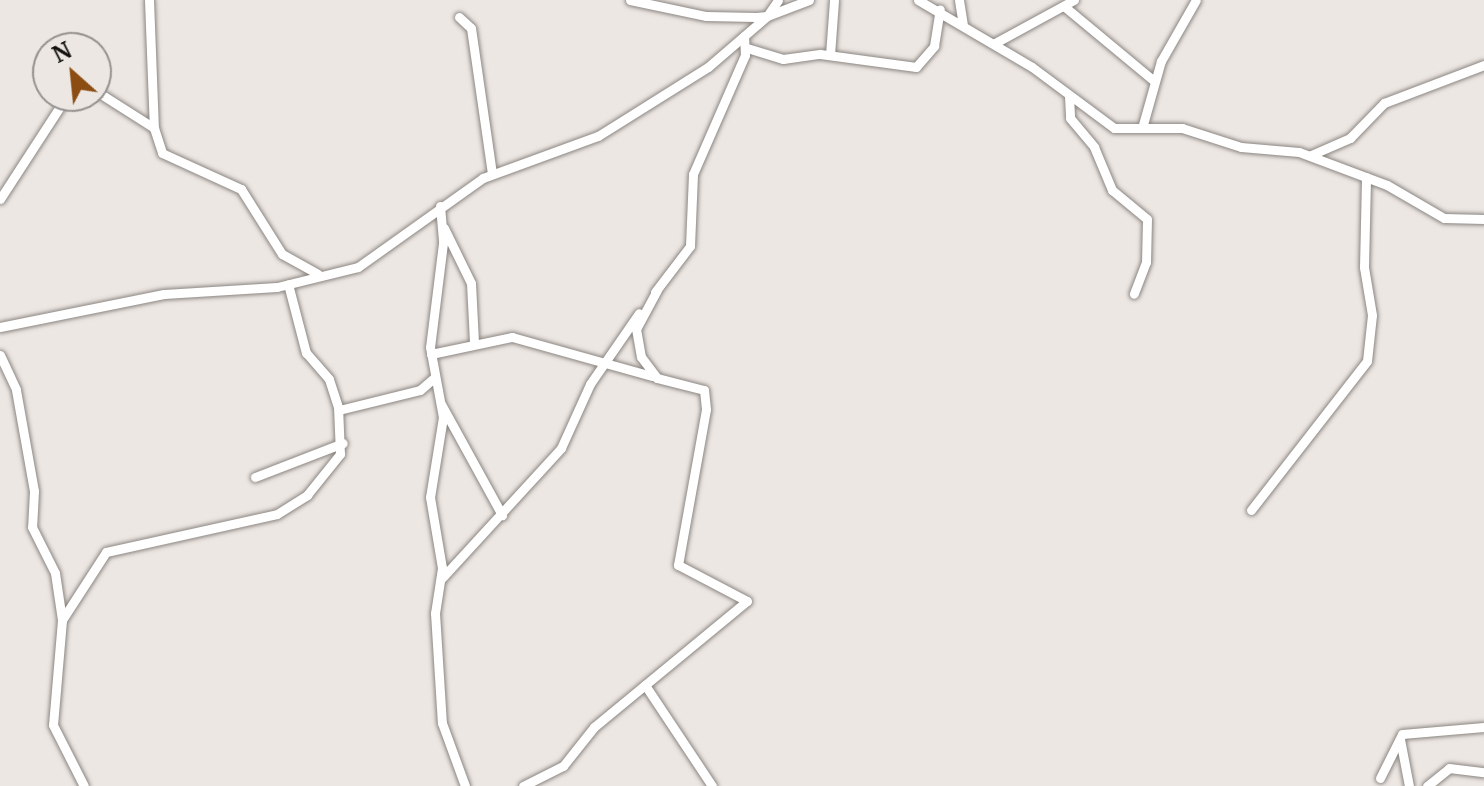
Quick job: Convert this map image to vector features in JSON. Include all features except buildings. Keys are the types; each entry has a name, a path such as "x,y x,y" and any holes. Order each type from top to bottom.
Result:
{"street":[{"path":"149,0 154,128 162,153 241,189 282,254 318,274"},
{"path":"630,0 706,16 767,16 809,0"},
{"path":"0,327 164,294 288,284 372,259 440,206 492,173 598,136 744,36 767,16 778,0"},
{"path":"830,55 834,0"},
{"path":"918,0 940,9 995,43 1114,128 1182,128 1241,147 1311,155 1366,177 1444,218 1484,219"},
{"path":"959,0 963,24"},
{"path":"995,43 1025,20 1065,7 1074,0"},
{"path":"1142,128 1154,81 1196,0"},
{"path":"1065,7 1154,81"},
{"path":"747,48 783,59 830,55 916,67 936,44 940,9"},
{"path":"459,17 468,22 474,45 492,173"},
{"path":"442,578 561,448 604,363 690,246 693,174 747,48 744,36"},
{"path":"1311,155 1350,138 1384,103 1484,65"},
{"path":"1069,96 1070,118 1094,147 1112,190 1147,219 1146,262 1134,294"},
{"path":"112,101 154,128"},
{"path":"0,199 57,112"},
{"path":"1251,510 1367,361 1372,315 1364,267 1366,177"},
{"path":"440,206 443,225 431,354 435,377 441,404 498,500 502,515"},
{"path":"443,225 471,283 474,343"},
{"path":"62,620 106,552 277,514 307,495 343,443 339,410 329,379 306,353 288,284"},
{"path":"657,290 635,332 644,363 657,378"},
{"path":"431,354 512,337 704,390 706,409 678,565 747,601 586,734 563,766 523,786"},
{"path":"0,355 16,390 34,491 32,527 55,573 62,620 53,725 84,786"},
{"path":"339,410 420,390 435,377"},
{"path":"441,404 430,497 442,578 435,613 442,723 465,786"},
{"path":"255,477 343,443"},
{"path":"498,500 510,506"},
{"path":"645,685 712,786"},
{"path":"1399,737 1484,727"},
{"path":"1380,778 1399,737"},
{"path":"1399,737 1409,786"},
{"path":"1427,786 1449,768 1484,772"}]}
